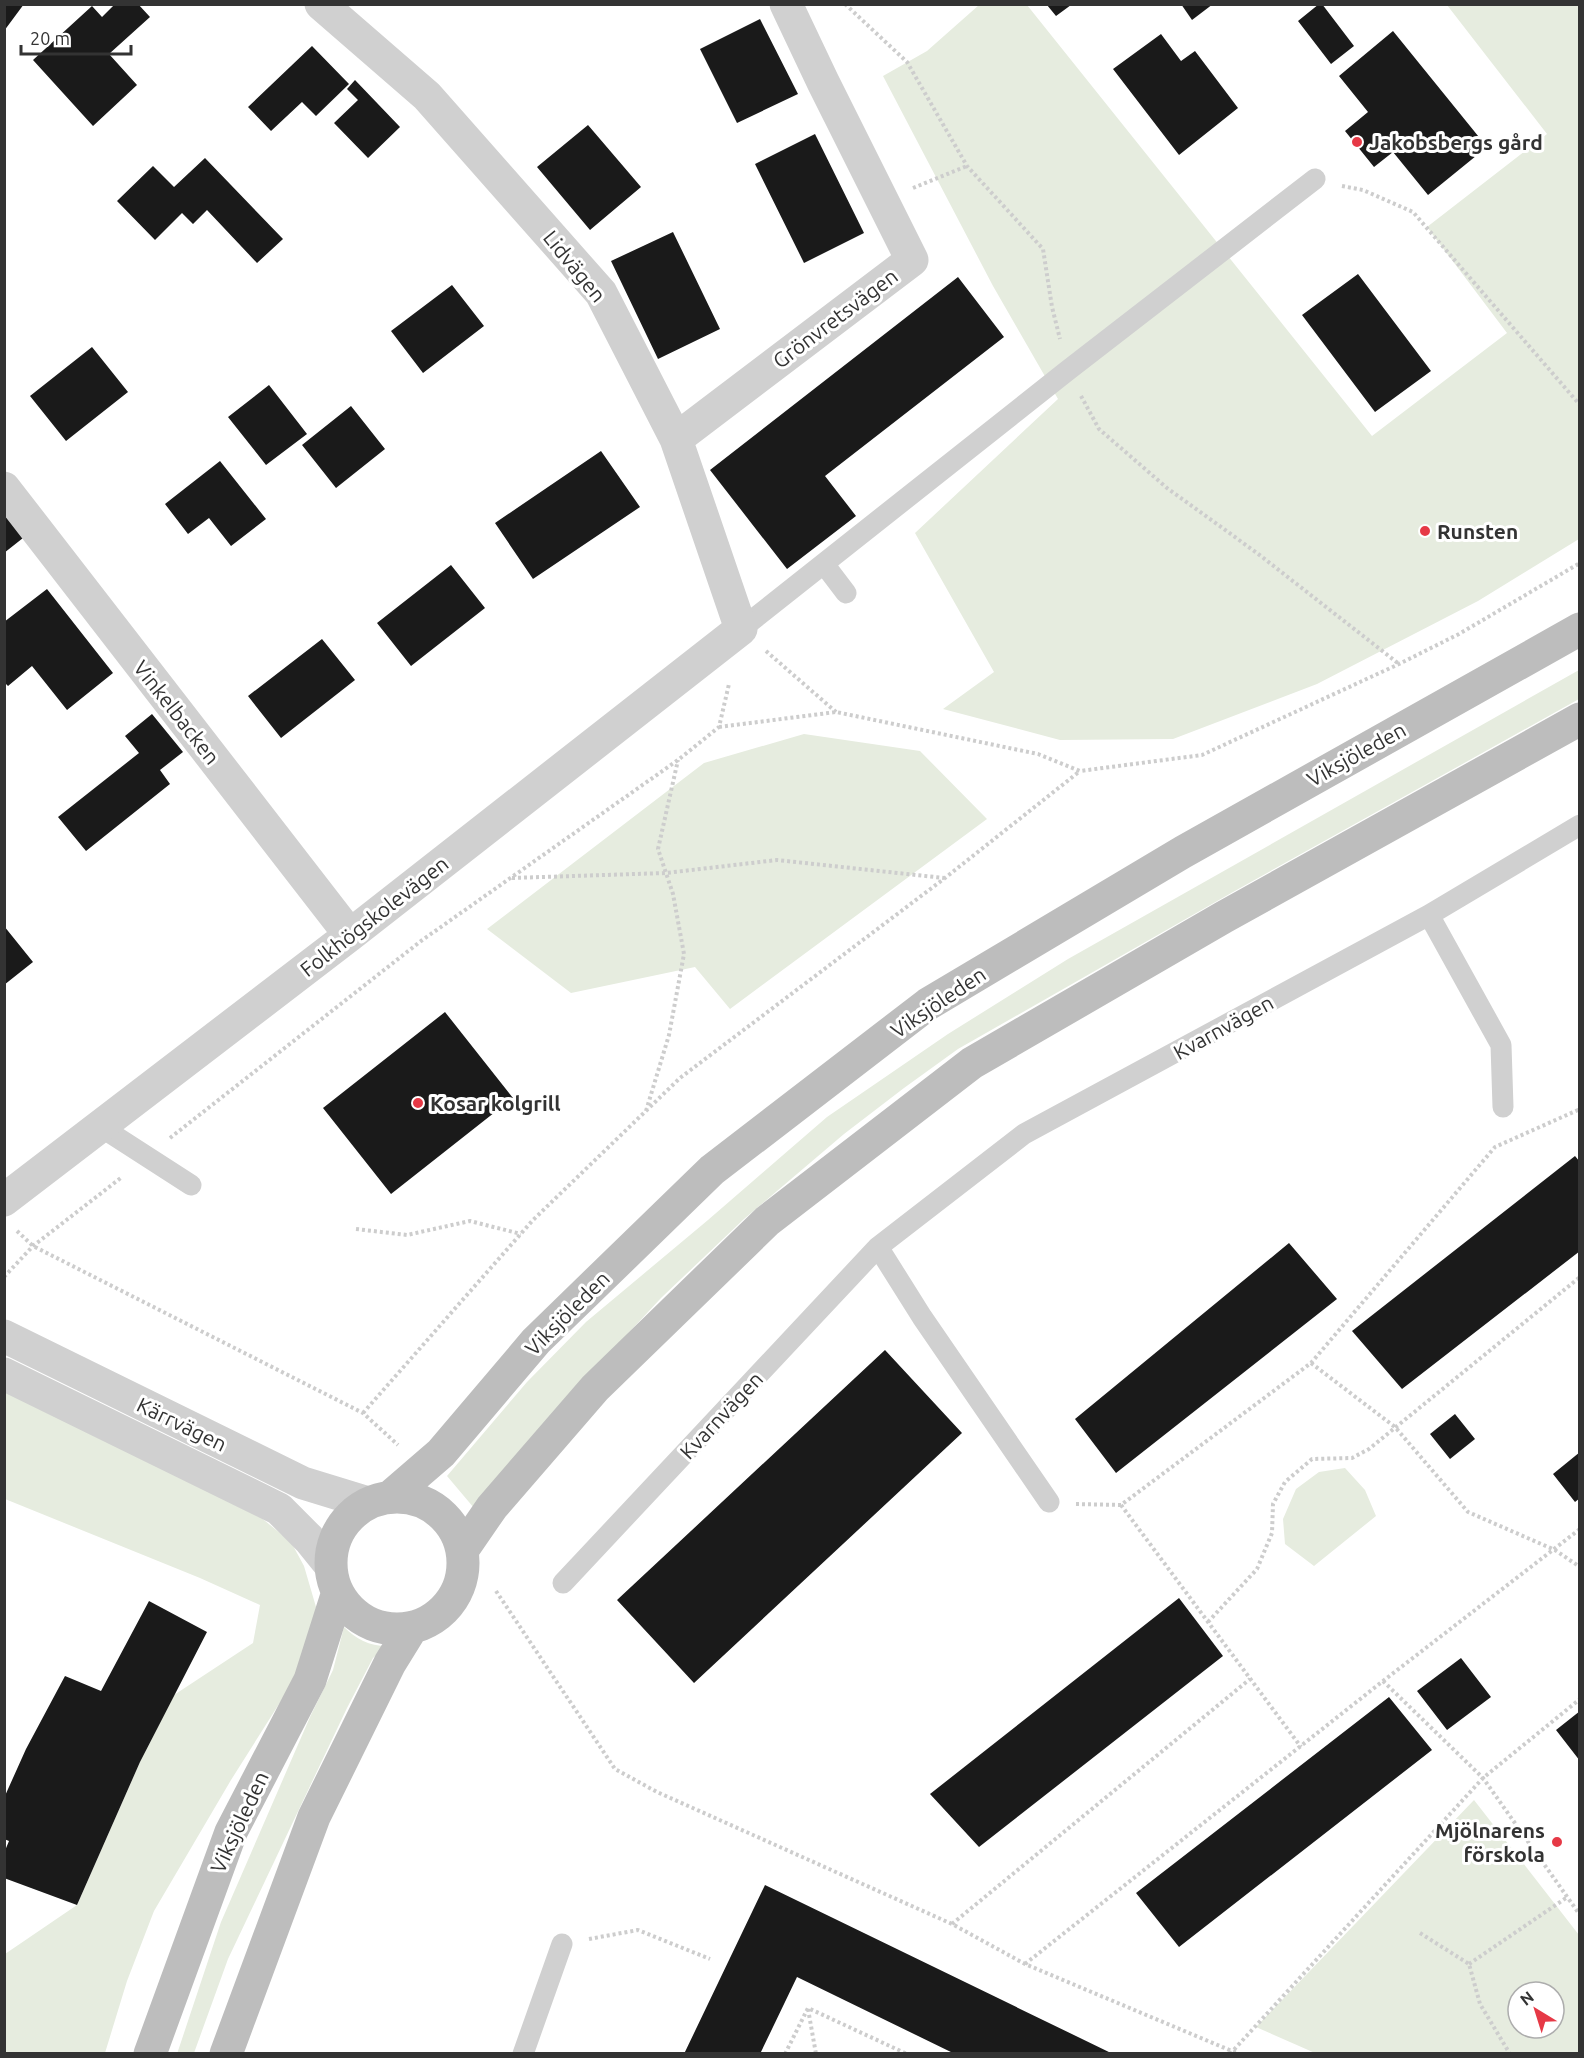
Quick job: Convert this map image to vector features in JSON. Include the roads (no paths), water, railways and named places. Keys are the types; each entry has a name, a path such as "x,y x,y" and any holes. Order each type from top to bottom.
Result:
{"main road":[{"name":"Viksjöleden","path":"377,1499 441,1453 536,1341 712,1170 928,1004 1183,852 1580,629"},
{"path":"463,1549 492,1507 594,1388 767,1221 972,1063 1224,917 1580,719"},
{"path":"377,1499 416,1499 439,1511 454,1527 463,1549 464,1568 459,1589 441,1614 411,1629 380,1628 358,1618 333,1580 336,1534 377,1499"},
{"name":"Viksjöleden","path":"150,2054 231,1832 310,1680 333,1580"},
{"path":"226,2054 314,1817 390,1663 411,1629"}],"street":[{"name":"Lidvägen","path":"321,4 427,96 601,293 676,439 741,629"},
{"name":"Grönvretsvägen","path":"676,439 912,260 786,4"},
{"name":"Vinkelbacken","path":"4,488 350,936"},
{"name":"Folkhögskolevägen","path":"8,1214 101,1127 350,936 741,629"},
{"name":"Kärrvägen","path":"4,1336 303,1483 377,1499"},
{"name":"Kärrvägen","path":"4,1374 279,1509 309,1539 333,1580"}],"lane":[{"path":"741,629 1067,371 1315,179"},
{"path":"824,564 846,593"},
{"name":"Kvarnvägen","path":"563,1583 878,1247 1024,1134 1429,915 1580,825"},
{"path":"1429,915 1501,1045 1503,1107"},
{"path":"101,1127 191,1185"},
{"path":"878,1247 922,1317 1049,1503"},
{"path":"523,2054 562,1944"}],"place":[{"name":"Jakobsbergs gård","path":"1357,142"},
{"name":"Runsten","path":"1425,531"},
{"name":"Kosar kolgrill","path":"418,1103"},
{"name":"Mjölnarens förskola","path":"1557,1842"}]}
